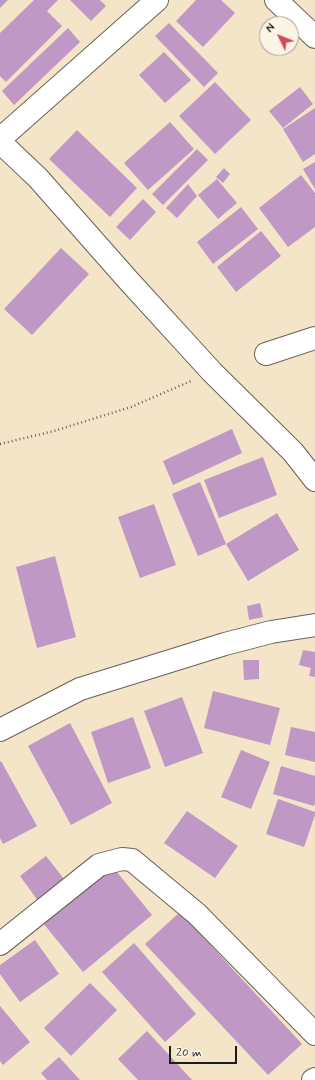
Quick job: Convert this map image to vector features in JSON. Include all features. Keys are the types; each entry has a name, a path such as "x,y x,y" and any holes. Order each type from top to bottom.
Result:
{"street":[{"path":"0,139 157,0"},
{"path":"276,0 315,37"},
{"path":"0,142 38,178 212,372 292,452 315,480"},
{"path":"266,354 315,338"},
{"path":"0,730 80,689 225,644 271,632 315,625"},
{"path":"0,944 99,866 122,859 132,860 197,914 315,1034"}],"path":[{"path":"0,444 54,431 131,407 212,372"}],"building":[{"path":"0,0 8,0 0,8"},
{"path":"34,0 58,0 47,11 62,26 6,82 0,76 0,33"},
{"path":"70,0 100,0 106,6 91,21"},
{"path":"196,0 221,0 235,13 203,47 176,21"},
{"path":"169,23 218,73 204,87 155,36"},
{"path":"68,28 80,42 14,105 2,91"},
{"path":"164,52 191,80 165,103 139,75"},
{"path":"215,82 251,120 215,154 179,116"},
{"path":"300,87 313,104 283,128 269,111"},
{"path":"315,108 315,154 303,162 283,129"},
{"path":"170,122 194,149 148,190 124,163"},
{"path":"77,130 137,188 110,217 49,159"},
{"path":"197,149 208,160 163,205 152,194"},
{"path":"315,162 315,189 303,169"},
{"path":"224,168 230,174 223,183 216,177"},
{"path":"301,175 315,193 315,227 288,247 259,208"},
{"path":"217,179 237,203 218,219 198,195"},
{"path":"188,184 197,196 177,218 166,208"},
{"path":"143,199 156,212 130,240 116,227"},
{"path":"241,207 258,229 213,264 197,242"},
{"path":"261,231 281,256 236,292 217,267"},
{"path":"61,248 89,274 32,335 4,309"},
{"path":"232,429 242,453 173,485 163,461"},
{"path":"263,457 277,495 219,518 204,480"},
{"path":"200,482 226,544 198,556 172,494"},
{"path":"154,504 176,565 140,578 118,517"},
{"path":"277,513 299,550 248,581 226,544"},
{"path":"55,556 76,637 37,648 16,567"},
{"path":"260,603 263,617 249,620 247,606"},
{"path":"303,650 315,652 315,677 309,676 311,668 299,665"},
{"path":"243,660 259,660 259,679 244,680"},
{"path":"213,691 280,708 270,745 204,728"},
{"path":"182,697 203,753 165,767 144,711"},
{"path":"133,717 151,768 108,783 91,732"},
{"path":"70,723 112,803 71,825 28,746"},
{"path":"291,727 315,732 315,762 285,755"},
{"path":"241,750 270,762 251,809 221,797"},
{"path":"1,761 37,826 3,844 0,838"},
{"path":"281,766 315,776 314,806 273,794"},
{"path":"278,799 315,812 304,847 266,834"},
{"path":"187,811 238,846 215,878 164,843"},
{"path":"46,856 68,884 41,905 20,876"},
{"path":"112,866 152,915 83,972 43,923"},
{"path":"180,912 302,1044 268,1075 145,944"},
{"path":"35,940 59,974 20,1002 0,974 0,965"},
{"path":"134,943 196,1014 165,1042 102,972"},
{"path":"90,983 117,1010 71,1056 44,1028"},
{"path":"0,1006 30,1042 3,1065 0,1061"},
{"path":"147,1031 192,1080 138,1080 118,1059"},
{"path":"59,1057 80,1080 47,1080 41,1073"}]}
